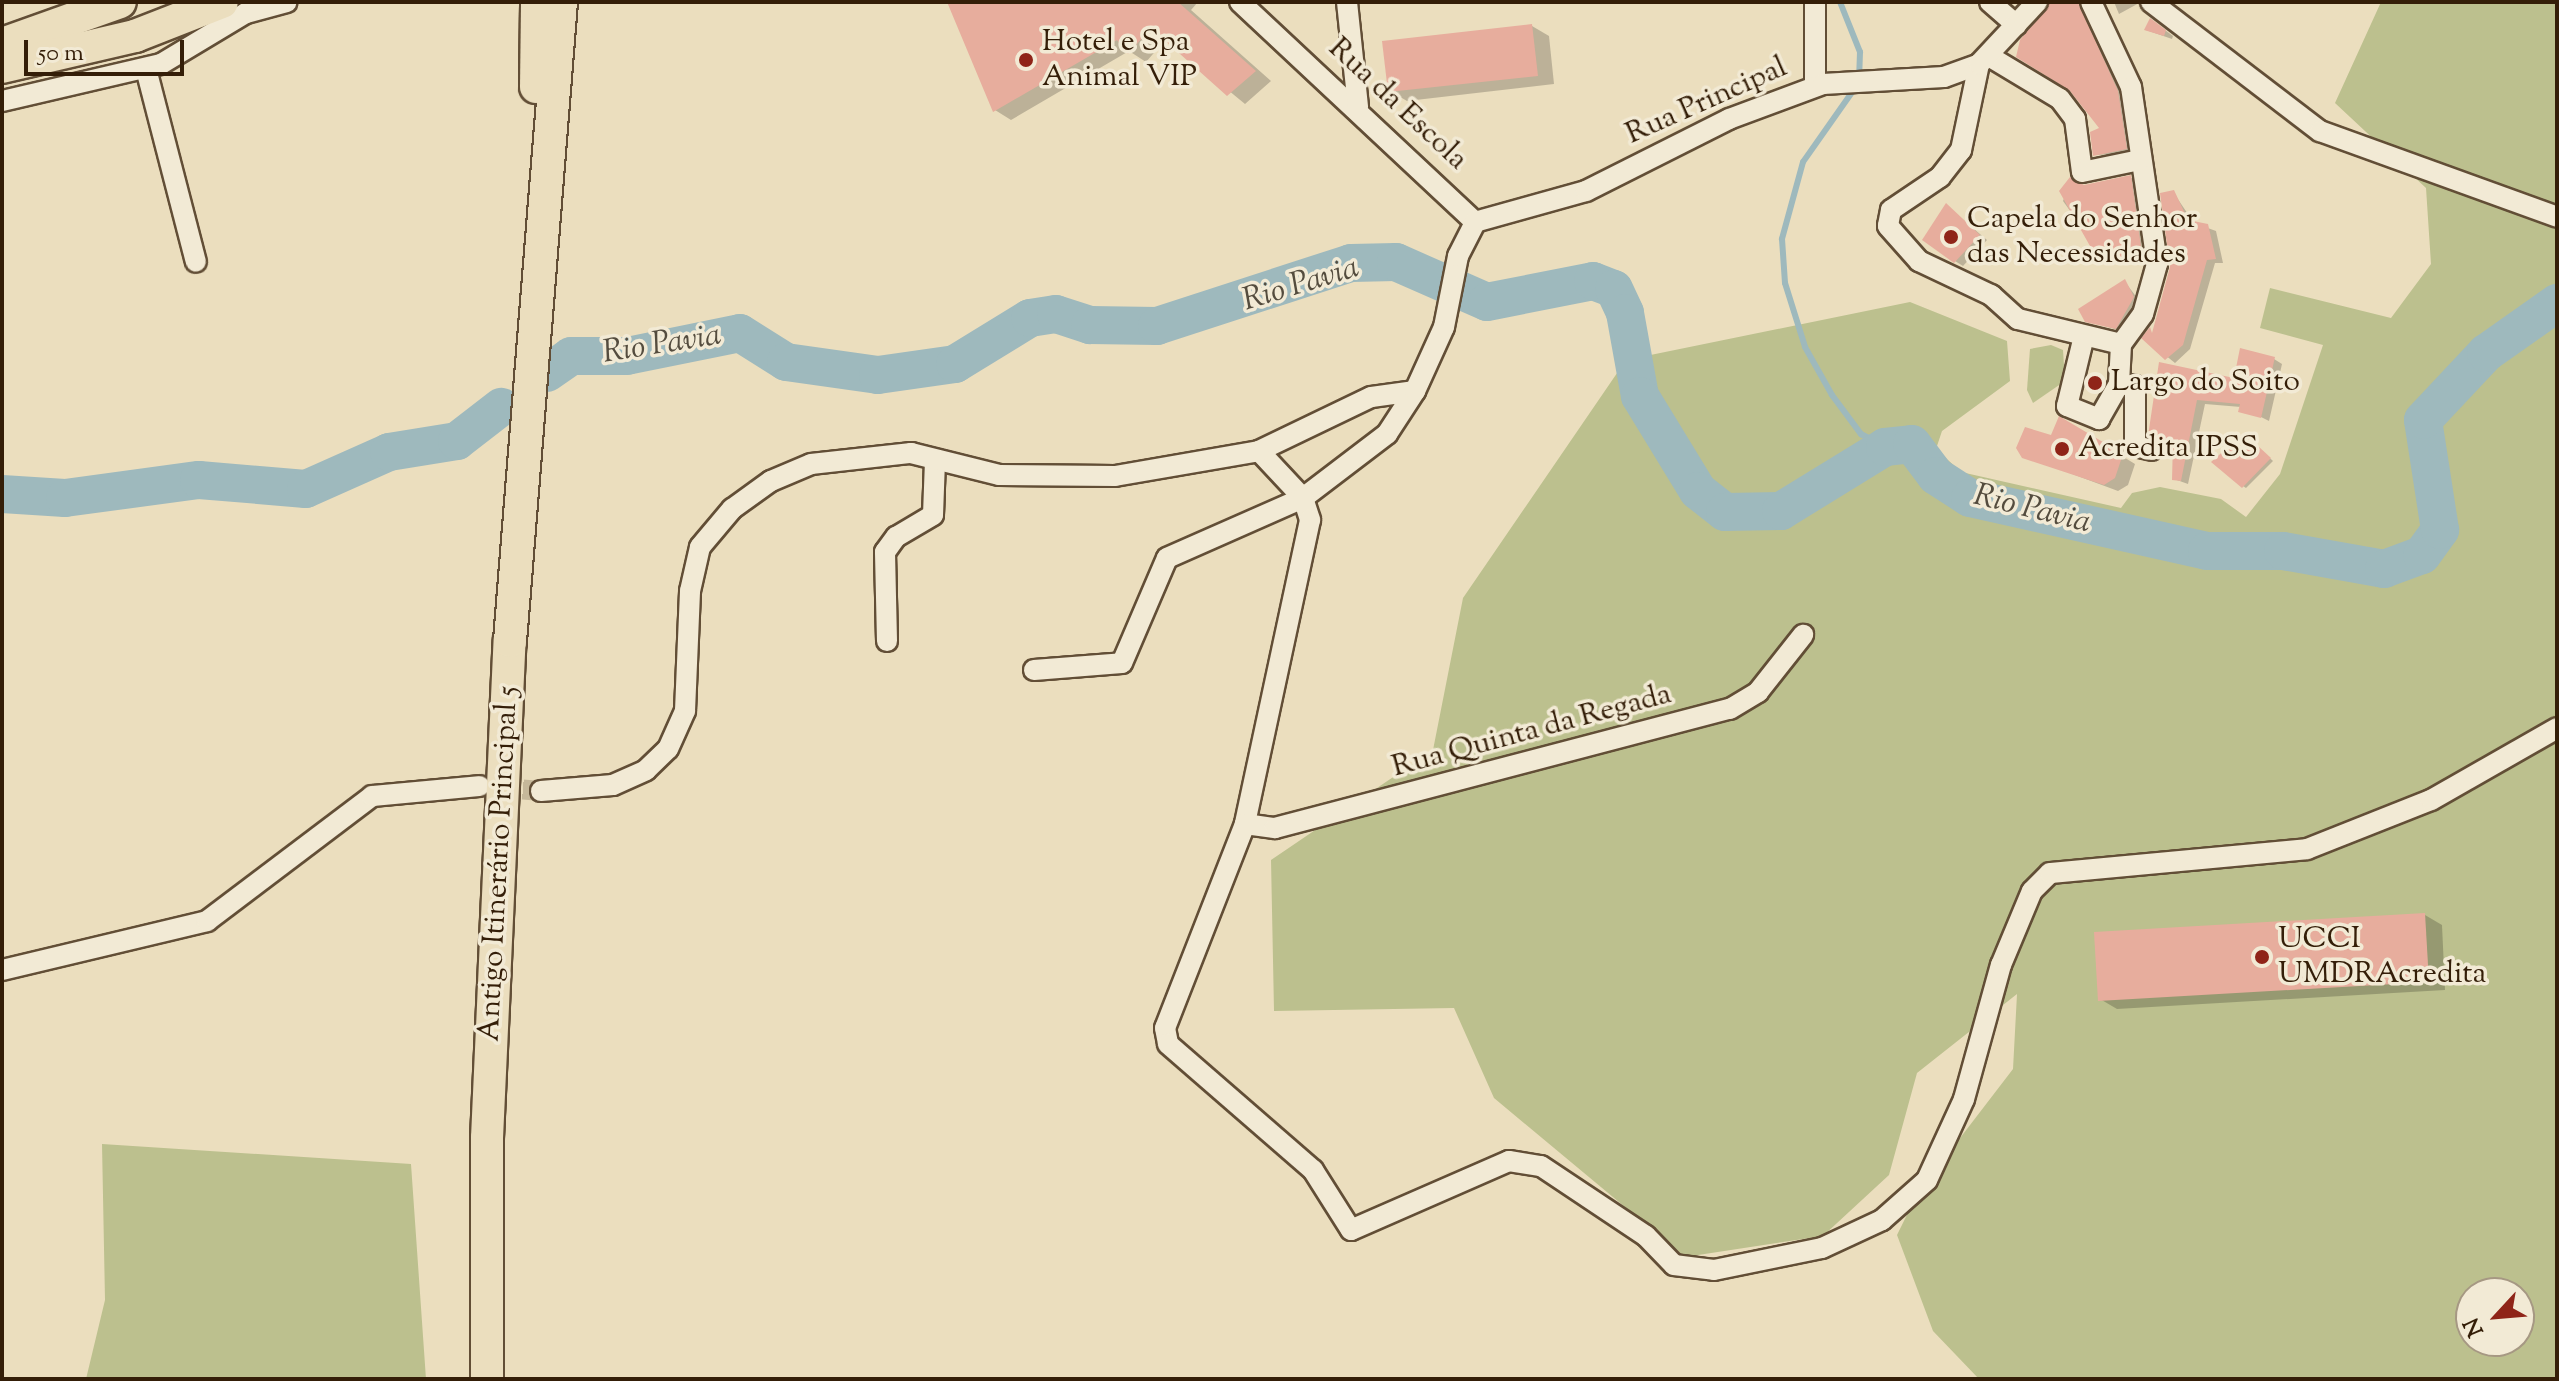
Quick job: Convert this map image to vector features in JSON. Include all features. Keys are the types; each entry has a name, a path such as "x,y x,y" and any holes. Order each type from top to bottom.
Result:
{"main road":[{"path":"2,44 120,2"},
{"path":"2,67 135,36 222,2"},
{"name":"Antigo Itinerário Principal 5","path":"532,350 537,2"},
{"name":"Antigo Itinerário Principal 5","path":"487,1379 487,1122 532,350 561,2"}],"street":[{"path":"2,101 146,69 246,13 287,2"},
{"name":"Rua da Escola","path":"1240,2 1358,107 1475,222"},
{"path":"1347,2 1358,107"},
{"path":"1815,2 1815,86"},
{"path":"1990,2 2016,25"},
{"path":"2037,2 1986,61 1961,150 1940,177 1891,210 1888,226 1939,275 1991,295 2018,319 2083,340 2121,344"},
{"path":"2083,340 2071,410 2105,417 2119,384 2121,344 2143,314 2157,264 2131,87 2091,2"},
{"path":"2151,2 2320,131 2557,217"},
{"path":"1986,61 2060,99 2075,119 2082,172 2140,160"},
{"name":"Rua Principal","path":"1475,222 1586,191 1729,119 1815,86 1944,77 1986,61"},
{"path":"146,69 196,262"},
{"path":"1034,670 1122,663 1167,558 1303,498 1387,434 1415,391 1475,222"},
{"path":"2119,384 2135,386 2135,446 2152,450"},
{"path":"541,791 613,785 646,770 668,749 685,711 690,591 700,547 732,509 771,481 811,464 911,453 999,475 1115,476 1259,451 1371,397 1415,391"},
{"path":"1259,451 1303,498 1310,520 1245,824 1165,1028 1168,1044 1313,1170 1351,1230 1509,1161 1541,1166 1646,1236 1674,1265 1714,1270 1822,1248 1882,1220 1927,1180 1964,1099 2001,965 2032,891 2050,873 2307,849 2431,800 2557,728"},
{"path":"887,641 885,552 896,537 933,515 935,460"},
{"name":"Rua Quinta da Regada","path":"1245,824 1275,828 1730,709 1758,692 1803,635"},
{"path":"2,970 207,921 372,796 480,786"}],"green space":[{"path":"2381,2 2557,2 2557,1379 1979,1379 1933,1331 1897,1235 1936,1156 1957,1142 2013,1069 2017,994 1917,1073 1889,1175 1823,1236 1685,1257 1494,1098 1454,1008 1274,1011 1271,860 1433,750 1463,598 1626,360 1910,302 2007,341 2010,381 1942,431 1936,449 1961,472 2121,508 2132,493 2160,487 2221,499 2246,517 2280,474 2323,345 2260,328 2270,288 2391,318 2431,264 2426,188 2335,103"},
{"path":"2051,345 2063,350 2065,381 2033,403 2027,390 2030,349"},
{"path":"102,1144 411,1164 426,1379 86,1379 105,1300"}],"building":[{"name":"Hotel e Spa Animal VIP","path":"947,2 1178,2 1256,71 1227,96 1151,28 1128,54 1117,40 993,112"},
{"path":"2050,2 2078,2 2118,91 2127,149 2093,156 2090,132 2099,128 2070,91 2016,57 2020,40"},
{"path":"2150,18 2166,30 2164,36 2144,30"},
{"path":"1532,24 1538,76 1388,92 1382,41"},
{"path":"2131,175 2142,254 2099,262 2059,191 2070,177 2084,185"},
{"path":"2174,190 2188,220 2208,224 2216,259 2207,260 2183,345 2165,360 2141,338 2150,327 2152,333 2170,267 2160,193"},
{"name":"Capela do Senhor das Necessidades","path":"1946,203 1980,235 1954,263 1922,240"},
{"path":"2125,279 2134,297 2116,329 2085,322 2078,309"},
{"path":"2240,348 2275,357 2261,418 2238,412 2240,404 2197,400 2181,481 2172,480 2173,441 2148,436 2159,362 2234,378"},
{"name":"Acredita IPSS","path":"2059,416 2123,454 2115,478 2104,485 2022,458 2016,448 2025,427 2051,435"},
{"path":"2244,433 2271,458 2242,488 2211,462"},
{"name":"UCCI UMDRAcredita","path":"2425,913 2429,982 2098,1001 2094,932"}],"waterway":[{"path":"1840,2 1860,52 1859,77"},
{"path":"1855,88 1803,162 1782,239 1785,283 1805,347 1832,395 1861,434 1885,447"},
{"name":"Rio Pavia","path":"547,373 571,356 627,356 740,333 786,362 878,375 955,364 1030,318 1056,314 1090,325 1157,326 1351,263 1396,262 1487,302 1593,281 1614,289 1625,313 1640,396 1698,491 1725,512 1781,511 1885,447 1912,444 1936,476 1970,498 2207,551 2283,551 2384,569 2422,555 2440,530 2423,420 2486,353 2557,303"},
{"path":"2,494 65,498 199,480 306,489 389,452 457,441 501,407"}],"tunnel":[{"path":"493,787 541,791"}],"place":[{"name":"Hotel e Spa Animal VIP","path":"1026,60"},
{"name":"Capela do Senhor das Necessidades","path":"1951,237"},
{"name":"Largo do Soito","path":"2095,383"},
{"name":"Acredita IPSS","path":"2062,449"},
{"name":"UCCI UMDRAcredita","path":"2262,957"}]}
